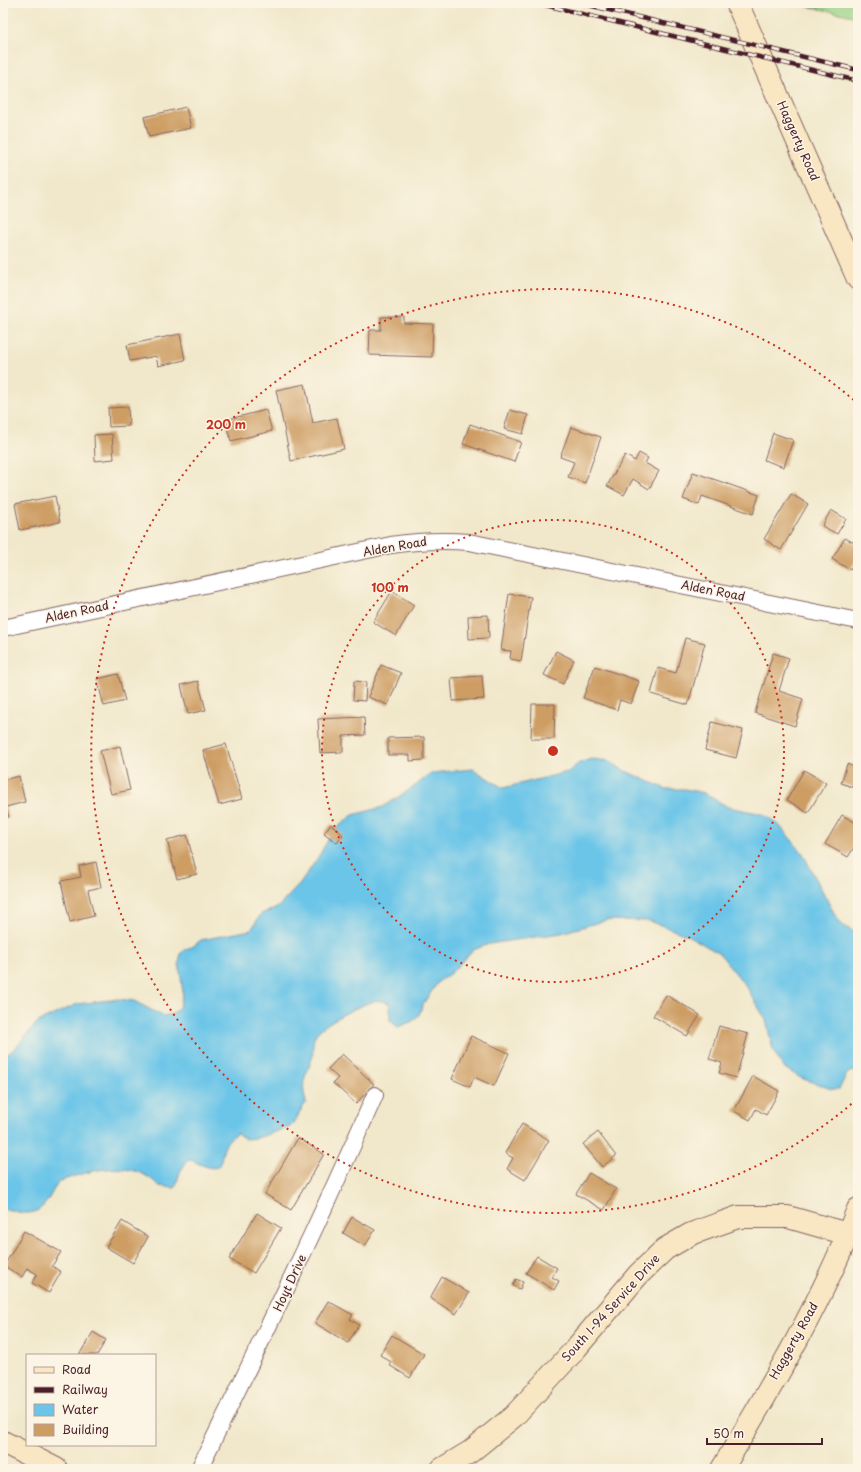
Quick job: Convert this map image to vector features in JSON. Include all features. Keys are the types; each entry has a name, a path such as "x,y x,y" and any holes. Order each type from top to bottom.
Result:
{"main road":[{"name":"Haggerty Road","path":"737,3 858,279"},
{"name":"Haggerty Road","path":"722,1469 853,1235 858,1209"},
{"name":"South I-94 Service Drive","path":"442,1469 470,1452 514,1416 571,1354 638,1275 665,1249 691,1234 738,1217 788,1217 853,1235"},
{"path":"3,1442 56,1469"}],"street":[{"name":"Alden Road","path":"3,628 391,545 417,541 441,540 469,542 858,621"},
{"name":"Hoyt Drive","path":"199,1469 307,1248 374,1095"}],"green space":[{"path":"791,3 858,3 858,17"}],"water":[{"path":"591,759 609,761 623,770 666,789 685,789 704,793 728,807 763,814 778,824 802,852 835,915 842,925 858,934 858,1072 851,1071 847,1074 839,1089 831,1089 801,1078 783,1067 773,1050 766,1020 746,986 720,954 689,936 650,921 607,920 561,933 489,944 473,950 452,972 438,982 423,1004 419,1015 413,1021 398,1027 390,1021 390,1004 385,1001 375,1001 343,1014 320,1030 314,1037 312,1058 304,1083 306,1102 294,1123 290,1127 257,1138 245,1139 237,1133 224,1147 221,1161 218,1166 214,1168 191,1160 187,1161 180,1172 175,1188 159,1186 148,1177 136,1171 124,1169 97,1170 83,1173 58,1182 46,1203 37,1211 25,1213 3,1209 3,1058 13,1050 38,1022 77,1004 118,999 134,1001 163,1016 173,1014 179,1007 183,993 179,963 181,953 185,949 192,947 201,940 251,930 261,914 277,908 300,884 319,856 333,831 353,815 383,807 415,786 431,773 473,769 503,788 568,772 579,763"}],"building":[{"path":"186,107 191,128 149,137 144,117"},
{"path":"381,317 404,317 404,323 433,324 432,357 369,355 370,330 381,330"},
{"path":"180,334 185,360 158,366 156,356 130,361 127,345"},
{"path":"305,384 313,423 337,418 344,449 291,461 276,390"},
{"path":"128,407 129,426 109,427 108,408"},
{"path":"266,410 272,431 231,441 225,420"},
{"path":"510,410 528,415 523,434 504,429"},
{"path":"470,424 521,442 514,462 463,444"},
{"path":"571,427 601,437 585,483 568,477 574,462 560,457"},
{"path":"773,433 793,440 784,467 764,460"},
{"path":"112,434 114,459 95,461 94,435"},
{"path":"639,453 648,458 645,463 659,471 649,489 633,479 624,495 607,486 625,455 635,461"},
{"path":"693,472 759,495 753,514 702,496 699,505 683,499"},
{"path":"791,494 808,504 781,550 764,539"},
{"path":"55,496 60,522 20,530 15,504"},
{"path":"831,510 846,519 837,534 822,526"},
{"path":"845,538 858,545 858,557 850,570 832,559"},
{"path":"392,591 414,605 396,636 373,622"},
{"path":"509,594 531,597 521,661 510,659 511,651 501,650"},
{"path":"488,615 489,638 469,639 468,616"},
{"path":"685,638 705,643 688,705 651,694 658,668 676,673"},
{"path":"556,651 574,660 563,684 544,675"},
{"path":"773,653 789,658 779,691 803,699 795,726 755,713"},
{"path":"381,665 401,673 388,705 368,697"},
{"path":"595,666 639,681 631,704 620,700 617,710 583,698"},
{"path":"118,674 125,701 104,706 97,679"},
{"path":"482,676 484,699 453,701 451,678"},
{"path":"198,681 206,710 188,714 181,685"},
{"path":"354,681 366,682 365,701 353,700"},
{"path":"532,704 555,704 554,739 531,739"},
{"path":"364,717 365,735 343,736 343,752 320,753 318,719"},
{"path":"712,722 743,730 736,758 705,750"},
{"path":"424,737 424,760 410,761 410,755 388,755 388,738"},
{"path":"226,744 242,799 219,805 203,750"},
{"path":"120,746 130,790 111,794 100,751"},
{"path":"847,764 858,768 858,789 841,783"},
{"path":"804,770 826,783 808,813 787,800"},
{"path":"19,776 25,802 6,807 9,817 3,819 3,780"},
{"path":"842,815 858,824 858,841 848,857 825,844"},
{"path":"331,824 343,835 337,843 324,833"},
{"path":"187,835 197,874 177,879 167,840"},
{"path":"96,862 101,887 88,890 94,916 70,922 61,881 81,877 79,866"},
{"path":"666,995 700,1015 687,1036 653,1016"},
{"path":"719,1026 748,1034 736,1078 719,1073 722,1063 709,1059"},
{"path":"471,1036 509,1053 494,1086 474,1077 470,1087 452,1079"},
{"path":"342,1054 374,1084 356,1104 333,1083 338,1078 328,1069"},
{"path":"753,1076 779,1091 766,1115 756,1109 750,1120 734,1111"},
{"path":"522,1124 549,1140 525,1180 507,1169 513,1158 505,1153"},
{"path":"598,1132 616,1156 602,1167 583,1144"},
{"path":"298,1138 324,1154 291,1210 265,1194"},
{"path":"589,1173 616,1189 604,1210 576,1194"},
{"path":"257,1213 281,1228 254,1273 229,1259"},
{"path":"352,1217 375,1230 365,1246 343,1233"},
{"path":"122,1221 148,1237 133,1263 106,1247"},
{"path":"24,1231 61,1252 52,1266 61,1272 49,1293 32,1283 37,1274 27,1268 22,1277 4,1266"},
{"path":"537,1256 557,1268 552,1277 559,1281 554,1290 526,1273"},
{"path":"442,1277 469,1293 456,1314 430,1298"},
{"path":"516,1279 523,1282 520,1289 513,1286"},
{"path":"328,1301 353,1315 350,1319 359,1325 348,1343 315,1323"},
{"path":"93,1332 106,1340 98,1354 80,1354"},
{"path":"392,1335 424,1354 410,1378 389,1365 391,1362 380,1355"}],"railway":[{"path":"537,3 858,81"},
{"path":"580,3 858,70"}]}
